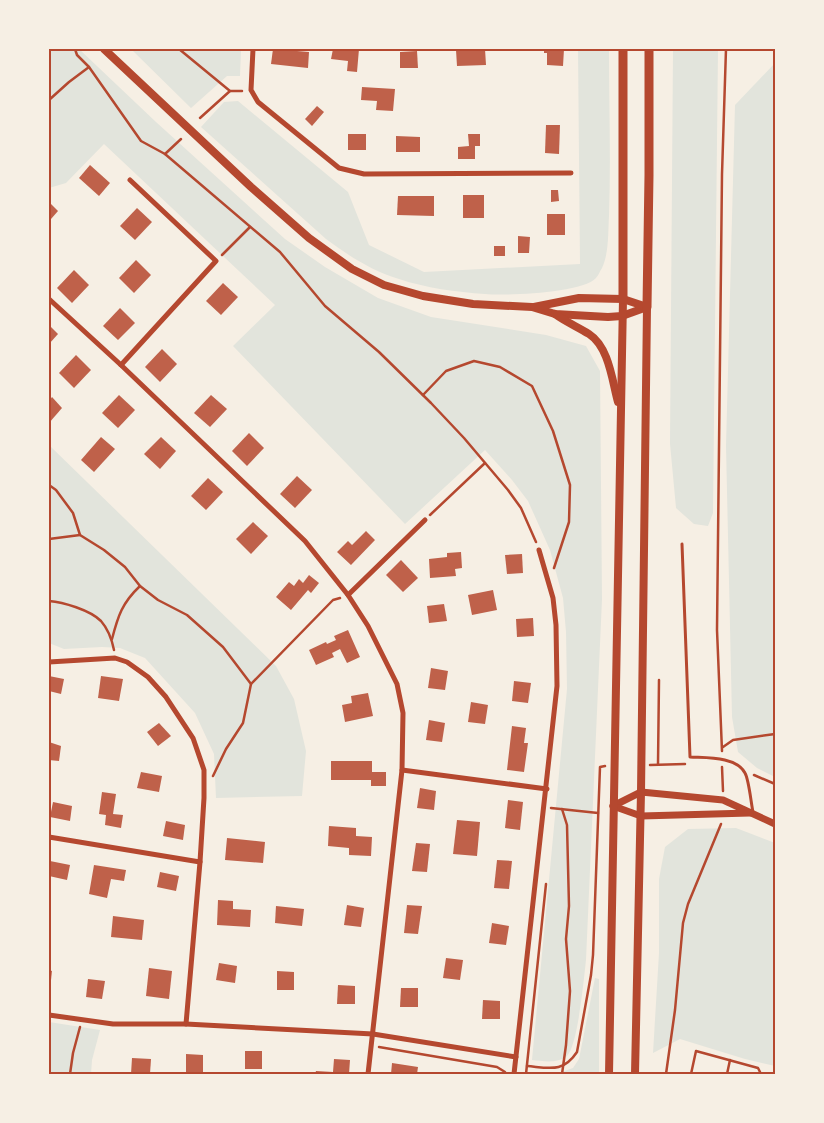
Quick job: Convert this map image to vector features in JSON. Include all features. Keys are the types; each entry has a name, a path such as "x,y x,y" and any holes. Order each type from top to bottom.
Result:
{"main road":[{"path":"104,49 251,188 309,238 352,269 384,285 423,296 473,304 532,307 579,298 623,299 647,307"},
{"path":"609,1074 623,299 623,49"},
{"path":"635,1074 650,175 649,49"},
{"path":"532,307 555,314 608,317 622,316 647,307"},
{"path":"555,314 568,324 590,335 604,351 620,412"}],"street":[{"path":"253,49 251,90 258,102 339,168 349,172 364,174 571,173"},
{"path":"121,365 216,261 130,180"},
{"path":"49,299 305,541 348,595 368,626 397,684 403,714 402,770 368,1074"},
{"path":"348,595 425,520"},
{"path":"515,1074 557,686 556,625 549,582 539,550"},
{"path":"49,662 115,658 127,662 148,677 166,696 193,738 204,770 204,798 186,1024"},
{"path":"402,770 546,789"},
{"path":"614,806 641,792 723,800 775,824"},
{"path":"614,806 640,816 753,813"},
{"path":"49,837 200,862"},
{"path":"49,1015 113,1024 186,1024 373,1034 516,1057"}],"lane":[{"path":"682,544 690,757 722,760 735,764 745,772 753,813"}],"path":[{"path":"73,49 89,67 141,141 165,154 280,252 325,306 379,352 423,395 508,490 521,508 539,550"},
{"path":"179,49 230,91"},
{"path":"723,800 716,630 722,174 726,49"},
{"path":"49,100 68,82 89,67"},
{"path":"200,118 230,91 251,90"},
{"path":"165,154 181,139"},
{"path":"216,261 250,227"},
{"path":"423,395 446,371 474,362 500,367 532,386 553,432 570,485 569,522 549,582"},
{"path":"425,520 485,463"},
{"path":"49,485 56,490 73,513 80,535 104,550 125,567 140,586 158,600 187,615 223,647 251,684"},
{"path":"49,539 55,540 80,535"},
{"path":"115,658 112,639 117,620 128,598 140,586"},
{"path":"204,798 226,749 243,723 251,684 333,600 348,595"},
{"path":"49,601 83,610 100,621 112,639"},
{"path":"658,764 659,680"},
{"path":"722,747 733,740 775,734"},
{"path":"553,808 598,813"},
{"path":"562,809 567,824 569,906 566,939 570,992 562,1074"},
{"path":"666,1074 675,1010 683,923 688,904 715,841 722,814"},
{"path":"372,1046 497,1067 504,1072 515,1074 526,1074 546,878"},
{"path":"70,1074 73,1053 82,1020"},
{"path":"693,1074 691,1074 696,1051 758,1068 761,1074"},
{"path":"726,1074 730,1060"}],"shaded area":[{"path":"49,49 79,49 285,239 325,267 378,298 431,317 546,335 586,346 600,371 602,599 586,960 580,1011 574,1039 571,1049 563,1059 550,1061 532,1060 567,689 566,632 563,598 550,550 528,501 485,450 405,524 233,346 275,305 104,144 66,183 49,188"},
{"path":"131,49 241,49 240,76 227,76 191,108"},
{"path":"578,49 609,49 610,174 608,236 604,262 596,278 576,287 525,294 495,295 420,285 379,272 352,257 326,239 201,127 224,102 238,101 348,192 369,245 424,272 580,264"},
{"path":"673,49 718,49 713,513 708,526 694,524 676,508 670,444"},
{"path":"775,63 775,777 757,768 738,752 732,717 726,446 735,105"},
{"path":"49,445 276,666 294,699 306,751 302,796 216,798 214,754 195,713 145,658 120,648 64,649 49,643"},
{"path":"736,828 775,843 775,1066 680,1039 653,1053 659,953 659,879 665,847 688,829"},
{"path":"595,978 599,979 599,1074 556,1074 573,1068 579,1059"},
{"path":"49,1022 100,1030 92,1060 91,1074 49,1074"}],"building":[{"path":"273,49 309,52 308,68 271,64"},
{"path":"333,49 359,49 357,72 347,71 348,61 331,59"},
{"path":"485,49 486,65 457,66 456,50"},
{"path":"544,49 564,49 563,66 547,65 547,53 544,53"},
{"path":"417,51 418,68 400,68 400,52"},
{"path":"362,87 395,89 393,111 376,110 377,101 361,100"},
{"path":"317,106 324,112 312,126 305,119"},
{"path":"546,125 560,125 559,154 545,153"},
{"path":"348,134 366,134 366,150 348,150"},
{"path":"468,134 480,134 480,146 475,146 475,159 458,159 458,147 469,146"},
{"path":"396,136 420,137 420,152 396,152"},
{"path":"90,165 110,183 99,196 79,178"},
{"path":"551,190 558,190 559,201 551,202"},
{"path":"463,195 484,195 484,218 463,218"},
{"path":"398,196 434,196 434,216 397,215"},
{"path":"49,202 58,211 51,219 49,217"},
{"path":"137,208 152,222 135,240 120,226"},
{"path":"547,214 565,214 565,235 547,235"},
{"path":"518,236 530,237 529,253 518,253"},
{"path":"494,246 505,246 505,256 494,256"},
{"path":"136,260 151,275 134,293 119,278"},
{"path":"74,270 89,285 72,303 57,288"},
{"path":"223,283 238,297 221,315 206,301"},
{"path":"120,308 135,323 118,340 103,326"},
{"path":"49,325 58,334 49,344"},
{"path":"162,349 177,364 160,382 145,367"},
{"path":"76,355 91,370 74,388 59,373"},
{"path":"119,395 135,410 118,428 102,413"},
{"path":"211,395 227,409 210,427 194,413"},
{"path":"52,397 62,408 49,423 49,401"},
{"path":"249,433 264,448 247,466 232,451"},
{"path":"101,437 115,449 94,472 81,460"},
{"path":"161,437 176,451 160,469 144,454"},
{"path":"297,476 312,490 295,508 280,494"},
{"path":"208,478 223,492 206,510 191,496"},
{"path":"253,522 268,536 251,554 236,539"},
{"path":"366,531 375,540 351,565 337,552 348,541 352,545"},
{"path":"461,552 462,568 455,569 456,576 430,578 429,559 447,557 447,553"},
{"path":"522,554 523,573 507,574 505,555"},
{"path":"401,560 418,578 403,592 386,575"},
{"path":"309,575 319,583 311,593 308,590 291,610 276,597 289,582 294,586 299,579 303,583"},
{"path":"493,590 497,610 472,615 468,595"},
{"path":"444,604 447,621 429,623 427,606"},
{"path":"533,618 534,636 517,637 516,619"},
{"path":"348,630 360,657 347,663 340,649 332,653 334,657 316,665 309,650 326,642 327,644 336,640 334,636"},
{"path":"431,668 448,671 445,690 428,688"},
{"path":"49,676 64,679 61,694 49,691"},
{"path":"101,676 123,679 119,701 98,698"},
{"path":"514,681 531,683 528,703 512,701"},
{"path":"368,693 373,716 345,722 342,705 352,703 351,696"},
{"path":"471,702 488,705 485,724 468,722"},
{"path":"429,720 445,723 442,742 426,740"},
{"path":"159,723 171,736 158,746 147,732"},
{"path":"512,726 526,728 524,743 528,743 524,772 507,770"},
{"path":"49,742 61,746 59,761 49,760"},
{"path":"331,761 372,761 372,772 386,772 386,786 371,786 371,780 331,780"},
{"path":"141,772 162,776 159,792 137,788"},
{"path":"420,788 436,791 434,810 417,808"},
{"path":"102,792 116,794 113,814 123,815 121,828 105,825 106,815 99,814"},
{"path":"508,800 523,802 520,830 505,828"},
{"path":"53,802 72,806 70,821 50,817"},
{"path":"457,820 480,822 477,856 453,854"},
{"path":"166,821 185,825 183,840 163,836"},
{"path":"329,826 356,828 356,836 372,837 371,856 349,855 349,848 328,846"},
{"path":"227,838 265,842 263,863 225,860"},
{"path":"416,843 430,844 427,872 412,871"},
{"path":"497,860 512,861 509,889 494,888"},
{"path":"50,861 70,865 67,880 49,876"},
{"path":"94,865 126,870 124,881 111,879 107,898 89,894"},
{"path":"160,872 179,876 176,891 157,887"},
{"path":"218,900 233,901 233,909 251,910 250,927 217,925"},
{"path":"347,905 364,908 361,927 344,925"},
{"path":"407,905 422,906 418,934 404,933"},
{"path":"276,906 304,909 302,926 275,923"},
{"path":"113,916 144,920 142,940 111,937"},
{"path":"492,923 509,926 506,945 489,943"},
{"path":"446,958 463,960 460,980 443,978"},
{"path":"219,963 237,966 235,983 216,980"},
{"path":"149,968 172,971 169,999 146,996"},
{"path":"49,970 52,971 50,989 49,989"},
{"path":"277,971 294,972 294,990 277,990"},
{"path":"88,979 105,981 102,999 86,997"},
{"path":"338,985 355,986 355,1004 337,1004"},
{"path":"401,988 418,988 418,1007 400,1007"},
{"path":"483,1000 500,1001 500,1019 482,1019"},
{"path":"245,1051 262,1051 262,1069 245,1069"},
{"path":"186,1054 203,1055 203,1073 186,1073"},
{"path":"132,1058 151,1059 150,1074 131,1074"},
{"path":"334,1059 350,1060 349,1074 315,1074 316,1071 333,1072"},
{"path":"392,1063 418,1067 417,1074 391,1074"}]}
